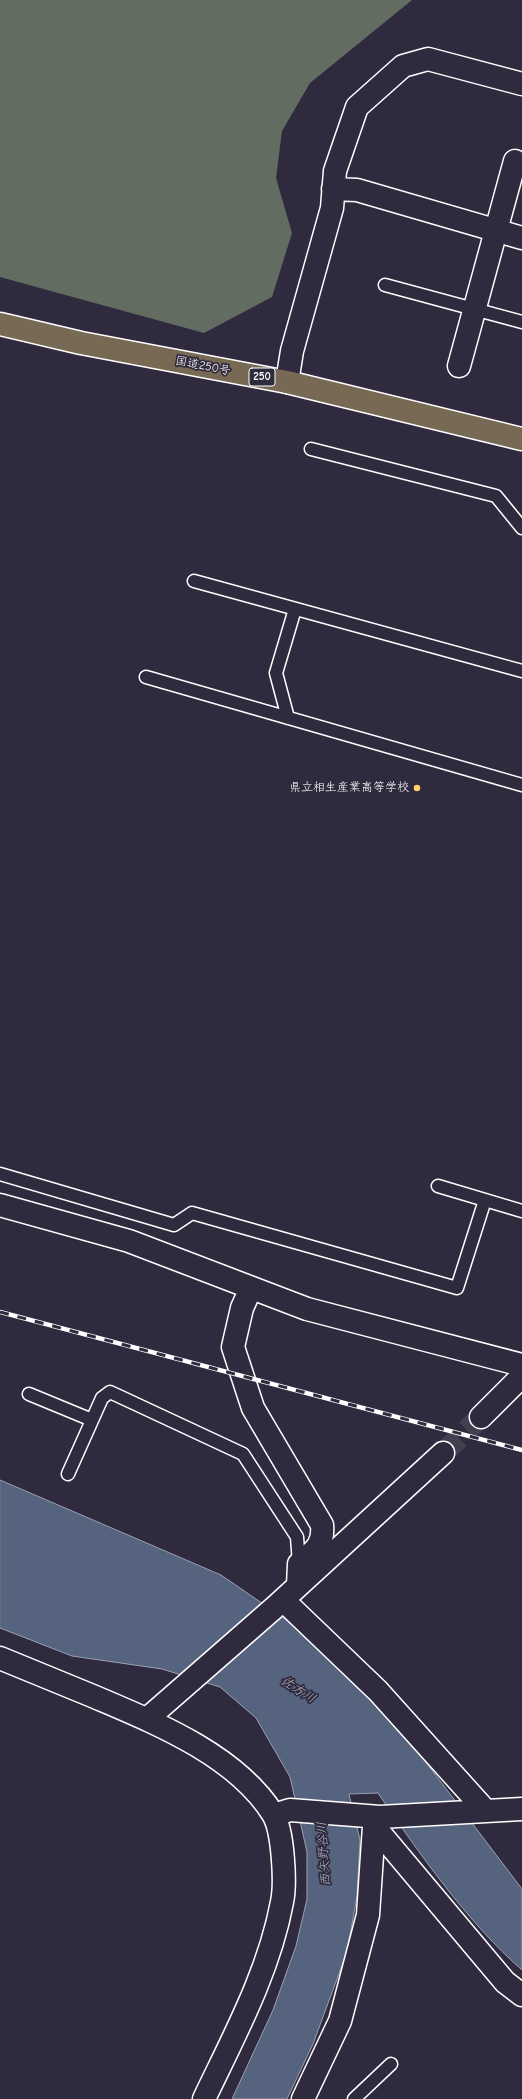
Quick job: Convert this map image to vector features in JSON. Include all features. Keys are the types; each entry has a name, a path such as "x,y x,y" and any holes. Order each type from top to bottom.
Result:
{"highway":[{"name":"国道250号","path":"0,324 81,343 287,382 522,439"}],"street":[{"path":"287,382 292,351 332,208 335,171 357,107 403,66 428,59 522,84"},
{"path":"459,366 515,161"},
{"path":"333,189 357,190 522,238"},
{"path":"0,1205 129,1241 213,1271 251,1288 307,1309 522,1365"},
{"path":"251,1288 242,1308 233,1347 253,1408 322,1525 323,1537 316,1549 299,1564 285,1598"},
{"path":"481,1417 522,1376"},
{"path":"154,1712 285,1598 443,1453"},
{"path":"285,1598 378,1691 481,1810"},
{"path":"0,1658 154,1712 186,1739 221,1762 282,1812 372,1819 481,1810 522,1809"},
{"path":"204,2099 246,2011 275,1932 283,1901 285,1872 282,1812"},
{"path":"372,1819 505,1982 522,1995"},
{"path":"303,2099 340,2021 368,1915 372,1819"}],"lane":[{"path":"385,285 522,322"},
{"path":"311,449 496,496 522,528"},
{"path":"194,582 522,671"},
{"path":"288,718 276,673 295,609"},
{"path":"146,677 522,785"},
{"path":"0,1174 174,1225 192,1213 457,1288 485,1200"},
{"path":"438,1186 522,1211"},
{"path":"68,1474 102,1398 110,1392 243,1454 297,1537 299,1564"},
{"path":"29,1394 92,1420"},
{"path":"354,2099 391,2064"}],"green space":[{"path":"0,0 412,0 310,83 282,131 276,178 292,233 272,297 204,333 0,277"}],"water":[{"path":"0,1480 221,1575 285,1619 355,1680 403,1732 522,1889 522,1970 482,1931 463,1909 427,1863 378,1793 349,1794 360,1840 357,1896 347,1952 313,2044 287,2099 232,2099 273,2010 296,1946 307,1899 307,1852 290,1777 256,1718 220,1687 162,1669 72,1656 0,1628"}],"tunnel":[{"path":"443,1453 481,1417"}],"railway":[{"path":"0,1312 522,1450"}],"place":[{"name":"県立相生産業高等学校","path":"417,788"}],"water label":[{"name":"佐方川","path":"298,1690"},
{"name":"西矢野谷川","path":"324,1854"}]}
